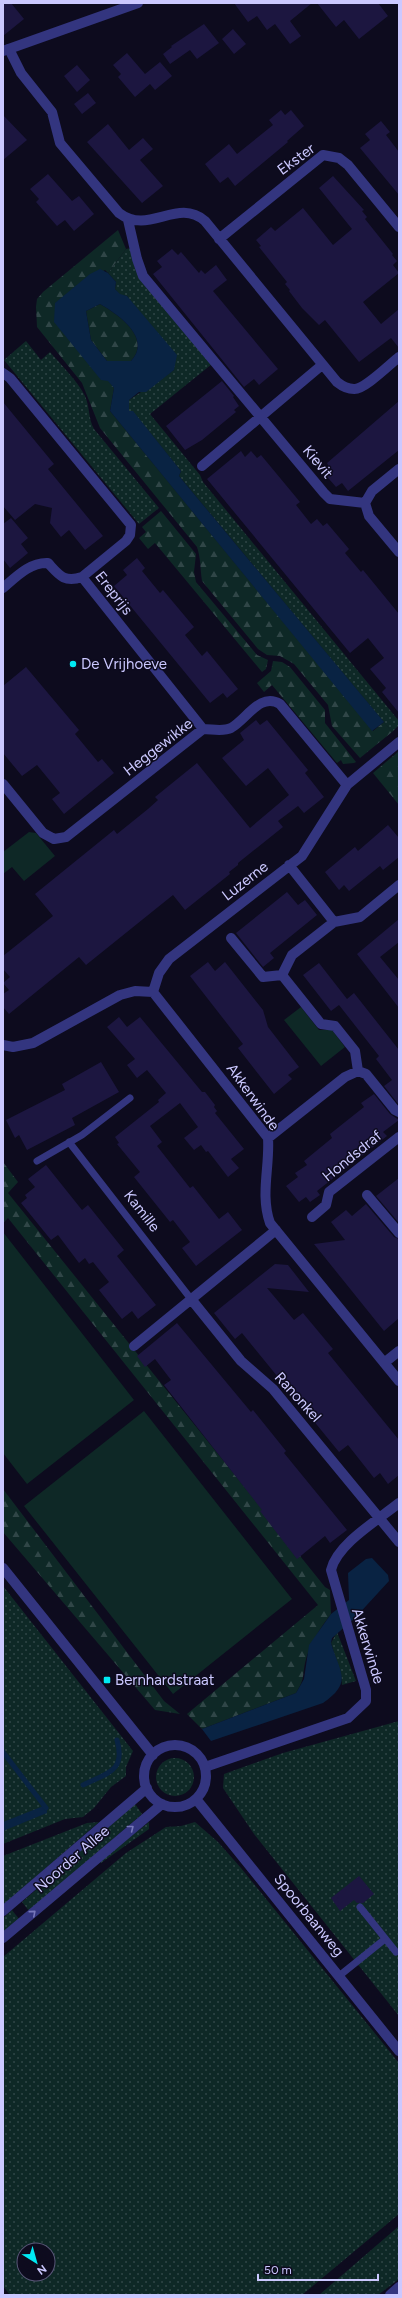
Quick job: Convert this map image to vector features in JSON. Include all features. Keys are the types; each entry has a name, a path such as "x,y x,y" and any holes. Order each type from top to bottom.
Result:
{"street":[{"path":"138,3 6,50 21,73 52,112 60,143 119,213 128,220 141,222 186,211 196,213 322,365 337,382 347,389 356,390 399,357"},
{"name":"Ekster","path":"219,239 323,155 340,158 348,165 399,228"},
{"path":"128,220 137,259 143,276 261,417"},
{"path":"202,466 322,365"},
{"name":"Ereprijs","path":"3,373 10,378 131,525 130,535 126,541 82,577 203,729"},
{"name":"Kievit","path":"261,417 330,499 365,502"},
{"path":"399,469 372,491 365,502 369,516 399,552"},
{"path":"3,588 26,569 38,562 48,563 60,576 72,580 82,577"},
{"name":"Heggewikke","path":"3,784 43,833 54,839 66,837 203,729 224,730 231,728 266,700 273,700 280,704 348,785"},
{"path":"348,785 399,742"},
{"name":"Luzerne","path":"153,992 159,973 169,960 302,856 348,785"},
{"path":"289,865 334,922"},
{"path":"282,975 292,955 334,922 360,917 399,885"},
{"path":"231,938 263,977 282,975"},
{"path":"282,975 321,1024 335,1026 355,1051 358,1071"},
{"path":"3,1045 13,1047 33,1044 120,995 135,991 153,992"},
{"name":"Akkerwinde","path":"153,992 268,1138 266,1212 270,1223 399,1381"},
{"path":"268,1138 346,1077 358,1071 366,1074 395,1110 399,1112"},
{"name":"Hondsdraf","path":"312,1217 326,1205 328,1192 399,1137"},
{"path":"368,1195 399,1233"},
{"path":"134,1346 276,1230"},
{"name":"Ranonkel","path":"191,1299 241,1361 273,1389 399,1542"},
{"path":"384,1363 399,1351"},
{"name":"Akkerwinde","path":"205,1767 348,1718 359,1710 366,1701 366,1690 330,1570 333,1561 340,1551 399,1503"},
{"path":"3,1568 153,1755"},
{"path":"170,1746 179,1746 196,1753 205,1767 204,1787 196,1799 186,1805 176,1807 162,1804 151,1795 147,1788 145,1770 153,1755 170,1746"},
{"name":"Noorder Allee","path":"3,1911 147,1788"},
{"name":"Spoorbaanweg","path":"196,1799 399,2050"},
{"name":"Noorder Allee","path":"3,1938 162,1804"},
{"path":"390,2295 399,2287"}],"lane":[{"path":"37,1161 69,1142 130,1098"},
{"name":"Kamille","path":"69,1142 191,1299"},
{"path":"360,1907 396,1952"},
{"path":"339,1976 385,1939"}],"green space":[{"path":"118,230 126,249 108,273 105,270 56,303 114,388 110,411 373,731 384,722 392,732 360,758 332,726 328,705 294,664 280,656 267,655 258,649 202,581 197,547 100,428 82,383 37,327 37,299 43,292"},
{"path":"131,248 135,268 212,364 150,414 200,475 203,482 399,721 399,725 392,732 179,476 181,471 133,412 129,411 129,400 174,370 127,296 120,295 115,289 116,282 108,273 126,249"},
{"path":"100,304 124,321 135,336 138,344 131,361 107,361 91,340 86,311"},
{"path":"26,341 41,360 50,352 73,378 85,396 94,429 159,508 139,524 4,360"},
{"path":"161,511 196,554 194,572 196,582 257,655 268,660 266,669 262,672 155,543 148,549 139,538 146,532 142,527"},
{"path":"273,661 282,662 290,667 325,710 325,723 356,762 343,764 341,760 337,763 272,685 264,692 257,683 271,671"},
{"path":"399,751 399,805 373,773"},
{"path":"29,832 36,833 55,856 24,881 12,867 3,874 3,852"},
{"path":"301,1007 319,1030 332,1030 345,1047 321,1066 284,1020"},
{"path":"3,1162 18,1182 8,1193 325,1587 330,1590 331,1614 312,1643 305,1663 302,1681 296,1693 202,1729 187,1714 318,1605 8,1218 3,1223"},
{"path":"3,1232 134,1400 27,1484 3,1453"},
{"path":"144,1411 292,1599 173,1694 24,1506"},
{"path":"3,1489 164,1701 180,1714 155,1710 3,1532"},
{"path":"3,1586 133,1751 126,1767 126,1776 111,1787 94,1808 83,1817 65,1819 3,1844"},
{"path":"337,1632 356,1681 342,1685 341,1675 331,1643"},
{"path":"399,1721 399,2016 254,1834 223,1788 224,1774 283,1753"},
{"path":"171,1758 179,1758 189,1763 193,1770 193,1784 189,1791 179,1796 171,1796 161,1791 159,1788 156,1781 156,1773 161,1763 164,1761"},
{"path":"135,1804 142,1814 29,1911 22,1902"},
{"path":"99,1822 3,1905 3,1856 87,1823"},
{"path":"149,1822 149,1829 101,1863 100,1861"},
{"path":"195,1822 218,1842 241,1868 399,2063 399,2214 302,2295 10,2295 3,2286 3,1957 126,1853 166,1827 181,1826"},
{"path":"12,1910 19,1919 3,1933 3,1918"},
{"path":"399,2226 399,2279 378,2295 319,2295"}],"water":[{"path":"100,269 108,273 116,282 115,289 120,294 127,296 177,355 174,370 146,392 139,392 129,400 129,411 133,411 181,471 179,476 384,722 372,731 110,411 114,388 108,381 101,380 54,322 55,303 90,274","holes":["100,304 124,321 135,336 138,344 131,361 107,361 91,340 86,311"]},
{"path":"372,1558 388,1575 389,1581 355,1618 332,1638 331,1643 342,1676 338,1689 332,1696 323,1703 211,1741 202,1729 296,1693 304,1679 309,1645 331,1614 349,1600 348,1573 366,1559"},
{"path":"46,1805 47,1813 3,1831 3,1822"}],"building":[{"path":"3,3 11,3 24,19 3,36"},
{"path":"234,3 312,3 290,21 301,36 290,44 275,24 267,30 257,16 248,22"},
{"path":"317,3 378,3 388,16 359,39 344,20 336,27"},
{"path":"204,24 219,43 197,59 190,50 170,64 163,54 172,47 171,46"},
{"path":"233,29 246,44 234,54 222,39"},
{"path":"127,53 145,74 160,62 172,76 155,90 150,84 135,97 118,77 121,74 113,65"},
{"path":"77,65 90,80 77,92 64,76"},
{"path":"88,93 96,103 82,114 74,104"},
{"path":"281,110 285,115 291,110 304,126 287,141 288,142 235,186 228,177 220,183 205,164 229,144 237,154 273,125 269,120"},
{"path":"3,115 27,140 3,160"},
{"path":"381,121 390,132 386,135 399,152 399,195 360,148 370,140 365,134"},
{"path":"108,124 129,150 143,138 153,149 140,160 163,186 142,203 87,142"},
{"path":"48,174 72,201 79,196 94,214 74,231 65,220 57,226 36,202 39,199 30,189"},
{"path":"333,176 364,210 362,211 367,217 365,219 397,261 393,265 399,273 363,302 381,324 399,309 399,348 391,338 359,362 325,320 319,325 302,308 289,291 290,290 285,284 287,282 259,247 261,246 256,240 271,227 275,231 303,208 333,245 352,229 319,188"},
{"path":"172,249 178,255 181,252 199,273 201,270 205,274 216,265 227,280 213,291 278,369 259,385 254,379 244,387 153,274 162,267 157,261"},
{"path":"222,381 234,396 233,397 239,406 234,410 236,412 202,440 185,450 166,426"},
{"path":"399,401 399,450 348,491 342,483 336,487 323,472 329,467 327,463"},
{"path":"3,402 54,464 48,469 103,536 85,550 69,530 61,537 50,523 52,508 35,504 15,520 3,506"},
{"path":"241,451 245,457 251,451 257,458 261,455 300,502 296,505 311,524 317,519 323,526 327,523 349,549 345,553 361,572 363,570 399,614 399,713 382,692 386,688 370,669 384,658 368,638 350,653 207,479"},
{"path":"11,518 28,538 21,544 28,553 10,568 3,559 3,524"},
{"path":"137,558 145,568 142,571 160,593 163,590 194,627 185,635 202,656 207,651 238,689 227,698 223,693 210,703 114,586 127,575 123,570"},
{"path":"26,667 79,730 75,734 98,762 102,759 114,773 64,814 52,799 60,793 37,765 22,776 3,753 3,686"},
{"path":"256,720 260,725 267,720 308,770 305,773 324,797 304,813 298,806 278,821 283,827 238,863 238,865 229,872 230,874 185,910 173,895 86,965 79,957 9,1014 3,1007 3,994 9,990 3,983 10,977 3,969 3,956 53,916 35,894 114,830 117,834 148,809 158,800 155,797 197,763 250,828 289,795 268,768 246,786 222,758 244,740 240,733"},
{"path":"388,825 399,838 399,857 383,870 380,866 349,891 344,885 339,890 325,872 355,847 358,851"},
{"path":"287,892 298,905 305,900 317,915 270,953 274,958 263,967 236,933"},
{"path":"399,919 399,942 380,957 399,980 399,1008 357,954"},
{"path":"208,962 215,971 225,962 263,1010 268,1027 299,1067 288,1075 292,1079 274,1094 238,1048 243,1044 190,976"},
{"path":"319,963 347,999 354,993 399,1050 399,1105 384,1086 392,1080 376,1059 379,1056 339,1005 331,1011 303,975"},
{"path":"119,1017 127,1027 140,1017 202,1092 205,1092 215,1105 214,1107 217,1111 215,1113 244,1149 231,1159 239,1168 228,1177 208,1151 206,1152 201,1145 194,1150 184,1138 198,1127 180,1103 150,1126 162,1142 157,1146 190,1188 193,1186 219,1219 228,1212 242,1230 196,1266 182,1248 190,1242 173,1220 170,1222 134,1177 140,1172 117,1144 119,1143 115,1137 159,1102 158,1100 166,1093 147,1070 137,1078 127,1065 135,1059 107,1027"},
{"path":"101,1062 119,1092 72,1118 75,1125 27,1150 19,1135 15,1138 6,1120 65,1090 62,1084"},
{"path":"374,1094 390,1114 399,1120 383,1132 387,1136 317,1191 320,1195 310,1202 306,1197 299,1202 286,1186 298,1177 295,1173 307,1165 304,1161 332,1138 330,1134 364,1107 361,1103"},
{"path":"46,1165 82,1210 88,1205 124,1250 117,1256 156,1305 138,1319 132,1311 122,1319 99,1290 109,1282 93,1262 89,1264 85,1258 79,1263 58,1235 51,1240 21,1203 27,1198 25,1195 35,1187 28,1179"},
{"path":"399,1178 399,1223 376,1196"},
{"path":"366,1204 394,1237 399,1239 399,1318 384,1331 314,1244 345,1240 331,1222 346,1210 352,1216"},
{"path":"275,1264 288,1265 309,1292 267,1288 294,1320 303,1313 333,1349 328,1353 399,1440 399,1475 388,1484 380,1473 374,1478 348,1445 339,1452 242,1333 235,1339 214,1313"},
{"path":"177,1323 251,1412 253,1410 286,1451 284,1453 347,1530 330,1543 325,1536 297,1559 260,1511 262,1510 164,1385 171,1380 155,1359 145,1367 137,1356"},
{"path":"359,1876 374,1894 363,1903 357,1903 354,1900 340,1911 331,1898"}],"waterway":[{"path":"83,1785 107,1774 117,1765 119,1759 117,1740"},
{"path":"3,1752 46,1808"}],"place":[{"name":"De Vrijhoeve","path":"73,664"},
{"name":"Bernhardstraat","path":"107,1680"}]}
